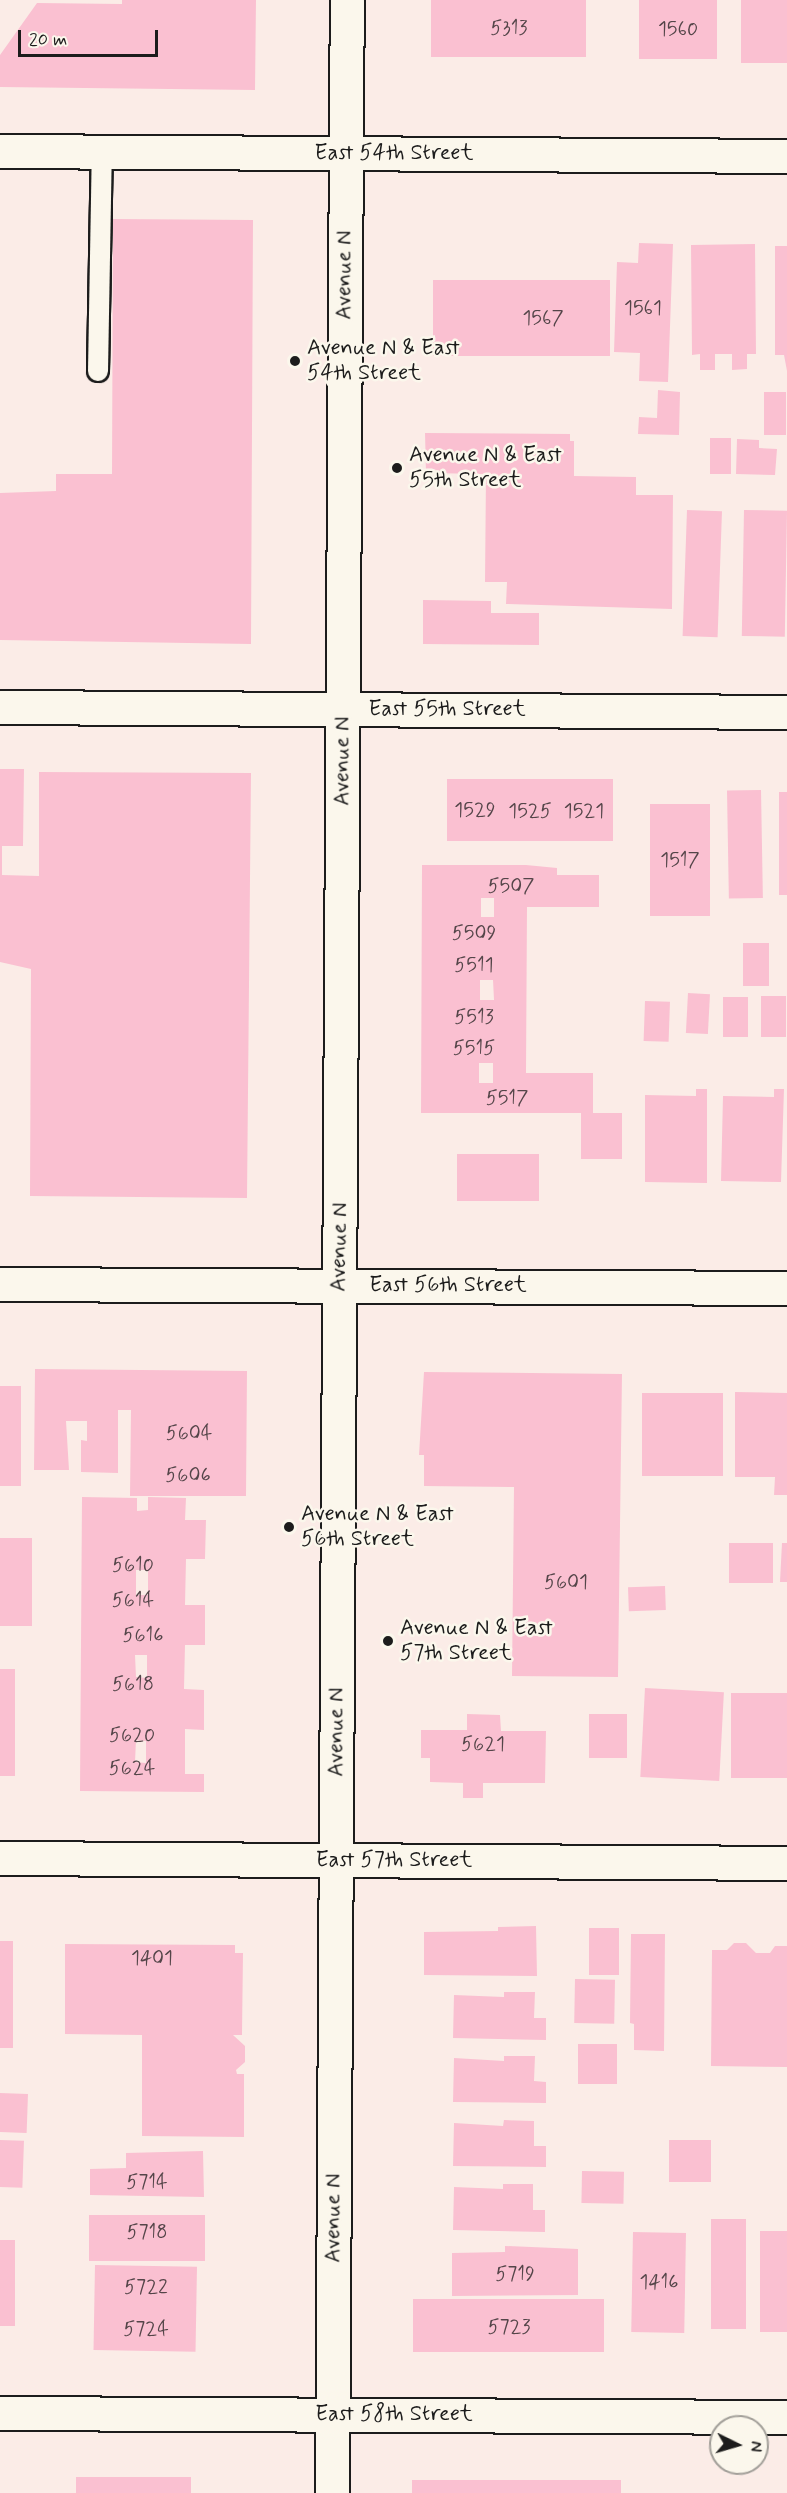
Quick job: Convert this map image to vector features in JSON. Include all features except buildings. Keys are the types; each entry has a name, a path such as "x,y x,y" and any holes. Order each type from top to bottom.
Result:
{"street":[{"name":"Avenue N","path":"332,2493 347,0"},
{"name":"East 54th Street","path":"0,152 787,156"},
{"name":"East 55th Street","path":"0,706 787,712"},
{"name":"East 56th Street","path":"0,1284 787,1288"},
{"name":"East 57th Street","path":"0,1858 787,1863"},
{"name":"East 58th Street","path":"0,2412 787,2417"}],"lane":[{"path":"98,371 102,152"}],"place":[{"name":"Avenue N & East 54th Street","path":"295,361"},
{"name":"Avenue N & East 55th Street","path":"397,468"},
{"name":"Avenue N & East 56th Street","path":"289,1527"},
{"name":"Avenue N & East 57th Street","path":"388,1641"}]}
